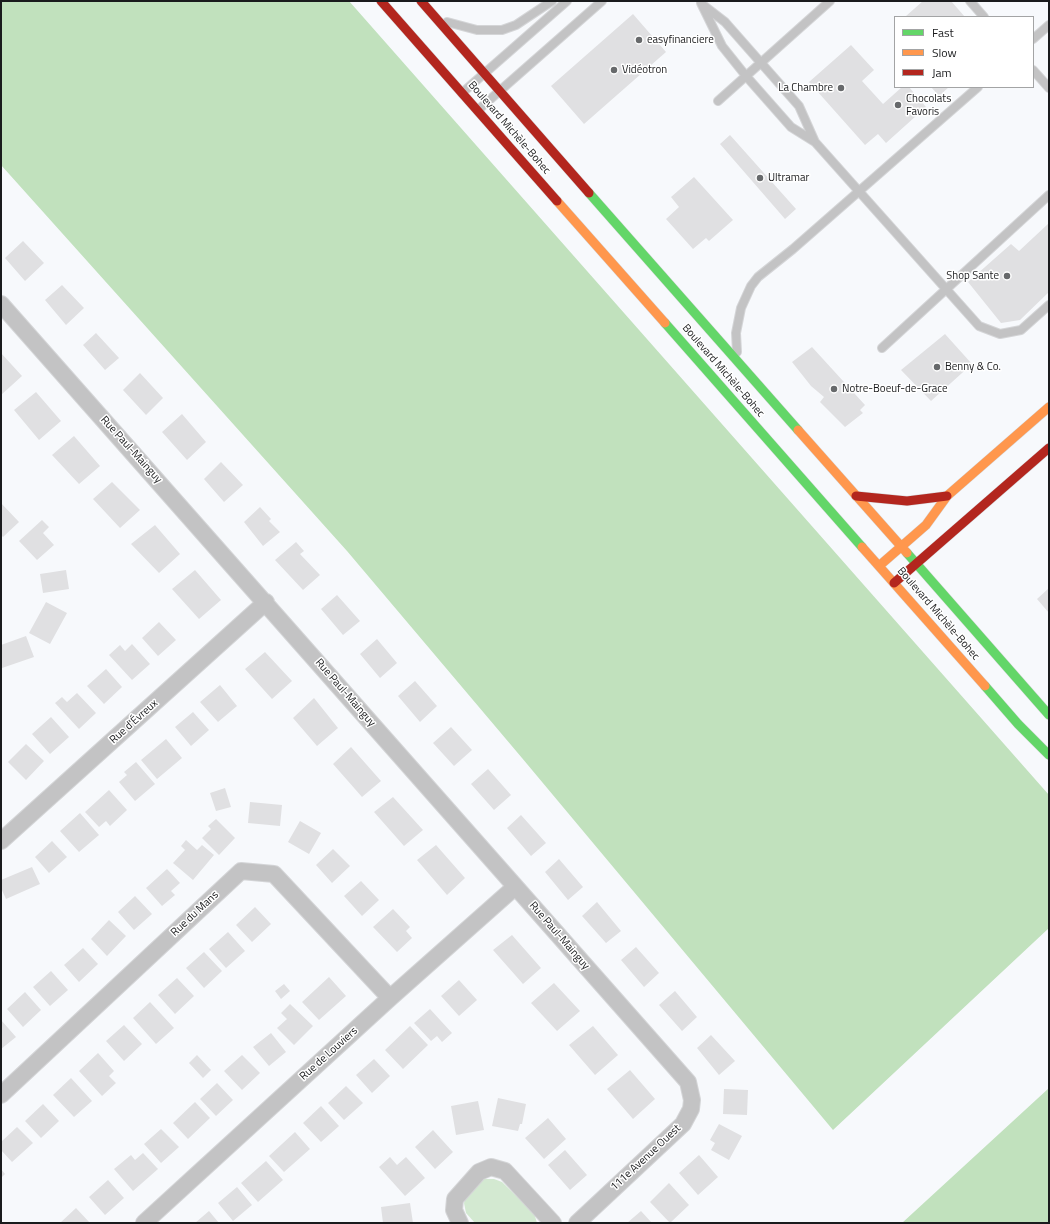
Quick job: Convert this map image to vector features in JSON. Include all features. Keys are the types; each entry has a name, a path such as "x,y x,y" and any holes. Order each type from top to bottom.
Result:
{"main road":[{"name":"Boulevard Michèle-Bohec","path":"381,1 1018,724 1049,756"},
{"name":"Boulevard Michèle-Bohec","path":"420,1 1049,715"},
{"path":"879,566 926,525 947,496 1049,407"},
{"path":"894,582 1049,448"},
{"path":"856,496 907,501 947,496"}],"street":[{"name":"Rue Paul-Mainguy","path":"1,304 266,602 688,1082"},
{"name":"Rue d'Évreux","path":"1,841 266,602"},
{"name":"Rue du Mans","path":"1,1095 241,871 274,874 390,998"},
{"name":"Rue de Louviers","path":"144,1223 390,998 516,887"},
{"name":"111e Avenue Ouest","path":"577,1223 683,1124 692,1109 692,1100 688,1082"},
{"path":"460,1223 454,1210 455,1199 479,1172 491,1167 505,1171 553,1223"}],"lane":[{"path":"435,18 471,29 494,31 516,25 552,1"},
{"path":"462,93 567,1"},
{"path":"477,110 602,1"},
{"path":"718,101 830,1"},
{"path":"970,1 983,16"},
{"path":"700,2 725,22 762,62 799,106 815,142"},
{"path":"700,2 722,46 746,76 791,127 815,142 979,326 1000,334 1021,330 1049,305"},
{"path":"1034,38 1049,25"},
{"path":"1034,71 1049,88"},
{"path":"739,363 736,332 745,297 758,277 793,249 977,88"},
{"path":"882,348 1049,195"}],"green space":[{"path":"1,1 349,1 1049,795 1049,928 833,1130 347,551 1,165"},
{"path":"1049,1088 1049,1223 902,1223"},
{"path":"483,1179 494,1179 502,1182 534,1213 537,1223 475,1223 466,1213 464,1203 467,1194"}],"building":[{"path":"923,1 951,1 964,16 906,16"},
{"path":"633,14 666,52 584,124 551,86"},
{"path":"851,45 874,70 862,81 883,104 901,88 910,88 926,107 886,143 878,134 865,145 809,82"},
{"path":"932,88 948,88 939,96"},
{"path":"730,135 796,209 785,219 720,144"},
{"path":"694,177 733,220 709,241 706,238 693,249 666,219 679,207 671,197"},
{"path":"1049,223 1049,292 1020,320 1001,323 968,282 1011,244 1019,251"},
{"path":"23,241 44,263 25,281 5,258"},
{"path":"62,285 84,308 66,325 45,300"},
{"path":"96,333 119,358 105,370 83,345"},
{"name":"Benny & Co.","path":"945,334 972,364 931,401 901,370"},
{"path":"812,347 865,405 860,410 863,413 845,427 820,402 824,397 811,386 792,362"},
{"path":"1,353 22,376 1,395"},
{"path":"140,373 163,398 146,415 123,390"},
{"path":"36,392 61,421 39,440 14,410"},
{"path":"182,414 206,442 187,460 162,432"},
{"path":"74,436 100,466 79,484 52,455"},
{"path":"221,462 243,485 224,502 204,479"},
{"path":"112,482 140,510 120,528 93,499"},
{"path":"1,503 19,522 3,537 1,535"},
{"path":"260,507 271,519 269,521 280,532 263,546 244,522"},
{"path":"42,520 49,527 43,533 54,545 37,560 19,541"},
{"path":"155,525 180,554 159,573 131,544"},
{"path":"296,542 304,551 300,554 320,575 303,590 275,560"},
{"path":"66,570 69,589 43,593 40,574"},
{"path":"195,570 221,600 199,619 172,589"},
{"path":"1049,588 1049,613 1037,599"},
{"path":"337,595 360,621 343,635 321,609"},
{"path":"46,602 67,613 50,644 29,633"},
{"path":"159,622 176,640 158,656 142,638"},
{"path":"26,636 34,657 2,668 1,645"},
{"path":"377,639 397,663 380,678 360,654"},
{"path":"132,644 150,664 132,680 109,655 120,645 125,651"},
{"path":"265,652 292,681 272,699 245,669"},
{"path":"106,669 122,687 104,704 87,686"},
{"path":"415,681 437,706 420,722 398,696"},
{"path":"220,685 237,706 218,722 200,702"},
{"path":"77,693 96,713 79,729 55,703 62,697 67,702"},
{"path":"314,698 338,728 317,746 293,718"},
{"path":"193,712 209,730 191,746 175,727"},
{"path":"51,717 69,737 50,754 32,734"},
{"path":"451,727 472,750 454,766 433,743"},
{"path":"166,739 182,758 157,779 141,760"},
{"path":"26,744 44,761 26,780 8,762"},
{"path":"351,747 381,781 362,797 333,764"},
{"path":"136,762 155,784 135,801 119,782 127,775 124,772"},
{"path":"488,769 511,795 494,810 471,784"},
{"path":"225,788 231,807 216,811 210,793"},
{"path":"109,790 127,810 110,826 106,821 99,827 85,812"},
{"path":"393,797 423,830 404,846 374,812"},
{"path":"250,802 282,805 280,826 248,823"},
{"path":"80,813 99,835 79,852 60,831"},
{"path":"521,815 546,843 531,856 507,828"},
{"path":"216,819 235,838 219,855 202,838 211,829 208,826"},
{"path":"300,821 321,833 309,854 288,842"},
{"path":"186,840 197,850 202,845 214,855 193,880 173,863 185,850 181,846"},
{"path":"52,841 67,857 49,873 35,857"},
{"path":"436,845 465,878 447,895 417,860"},
{"path":"333,849 350,866 332,883 316,865"},
{"path":"559,859 583,887 568,900 545,872"},
{"path":"32,867 40,884 6,899 1,888 1,880"},
{"path":"167,869 180,883 171,891 175,895 162,906 146,888"},
{"path":"361,881 379,900 362,916 344,896"},
{"path":"135,896 152,914 134,930 118,912"},
{"path":"597,902 621,931 606,943 582,916"},
{"path":"255,907 271,924 252,942 236,925"},
{"path":"393,909 410,927 406,931 412,938 397,952 373,927"},
{"path":"109,920 126,936 107,956 91,939"},
{"path":"228,932 245,951 226,968 209,949"},
{"path":"512,935 541,968 523,984 493,950"},
{"path":"636,947 659,973 644,987 621,960"},
{"path":"83,948 98,964 79,982 64,965"},
{"path":"204,952 222,971 204,988 186,968"},
{"path":"51,971 68,990 50,1006 33,987"},
{"path":"329,977 346,996 319,1020 302,1002"},
{"path":"177,978 194,996 175,1014 158,995"},
{"path":"459,980 477,1000 459,1016 441,996"},
{"path":"554,983 580,1011 557,1031 531,1003"},
{"path":"284,984 290,991 281,999 275,991"},
{"path":"675,991 697,1017 682,1031 659,1005"},
{"path":"25,992 41,1010 23,1027 7,1009"},
{"path":"150,1002 174,1028 156,1044 133,1018"},
{"path":"290,1004 313,1026 294,1045 277,1028 287,1019 281,1013"},
{"path":"430,1009 452,1033 442,1042 437,1036 431,1041 414,1023"},
{"path":"1,1020 16,1037 1,1049"},
{"path":"124,1025 142,1044 124,1061 106,1041"},
{"path":"410,1026 428,1045 403,1069 385,1050"},
{"path":"593,1026 618,1055 595,1075 569,1045"},
{"path":"271,1033 286,1052 269,1066 253,1047"},
{"path":"711,1035 735,1061 719,1075 697,1048"},
{"path":"98,1053 114,1071 109,1076 116,1083 102,1096 79,1071"},
{"path":"197,1055 211,1070 203,1078 189,1063"},
{"path":"242,1055 260,1073 242,1090 224,1071"},
{"path":"374,1059 390,1076 372,1093 356,1075"},
{"path":"630,1070 655,1099 633,1119 607,1089"},
{"path":"71,1078 92,1101 74,1117 53,1095"},
{"path":"217,1083 233,1100 216,1116 200,1099"},
{"path":"346,1086 363,1103 344,1120 328,1103"},
{"path":"724,1089 748,1090 747,1115 723,1114"},
{"path":"498,1098 526,1104 522,1124 520,1124 518,1131 492,1126"},
{"path":"478,1101 484,1130 456,1135 451,1106"},
{"path":"195,1102 210,1118 188,1139 173,1123"},
{"path":"43,1104 59,1121 41,1138 25,1121"},
{"path":"321,1106 339,1126 321,1142 303,1123"},
{"path":"548,1118 566,1139 544,1159 525,1138"},
{"path":"719,1124 742,1136 729,1160 711,1150 715,1143 710,1140"},
{"path":"17,1127 33,1143 12,1162 1,1150 1,1142"},
{"path":"161,1129 179,1147 161,1163 144,1144"},
{"path":"433,1130 453,1152 435,1169 415,1147"},
{"path":"295,1132 310,1149 284,1172 269,1156"},
{"path":"565,1150 587,1175 570,1190 548,1165"},
{"path":"143,1153 158,1169 133,1191 114,1169 131,1155 135,1160"},
{"path":"699,1155 718,1177 698,1195 679,1173"},
{"path":"390,1157 397,1165 406,1157 425,1178 405,1196 379,1167"},
{"path":"266,1161 283,1180 258,1202 241,1183"},
{"path":"1,1169 5,1174 1,1178"},
{"path":"108,1180 124,1198 105,1215 89,1197"},
{"path":"669,1183 689,1205 670,1223 650,1202"},
{"path":"237,1187 252,1205 233,1221 218,1203"},
{"path":"410,1203 413,1223 383,1223 381,1207"},
{"path":"76,1208 90,1223 60,1223"},
{"path":"209,1211 219,1223 195,1223"},
{"path":"641,1211 652,1223 627,1223"}],"traffic: fast":[{"path":"589,193 798,430"},
{"path":"665,323 862,547"},
{"path":"907,553 1049,715"},
{"path":"985,686 1018,724 1049,755"}],"traffic: slow":[{"path":"557,201 665,323"},
{"path":"879,566 926,525 947,496 1049,407"},
{"path":"798,430 907,553"},
{"path":"862,547 985,686"}],"traffic: jam":[{"path":"381,1 557,201"},
{"path":"421,1 589,193"},
{"path":"894,583 1049,448"},
{"path":"856,496 907,501 947,496"}],"place":[{"name":"easyfinanciere","path":"639,40"},
{"name":"Vidéotron","path":"614,70"},
{"name":"La Chambre","path":"841,88"},
{"name":"Chocolats Favoris","path":"898,105"},
{"name":"Ultramar","path":"760,178"},
{"name":"Shop Sante","path":"1007,276"},
{"name":"Benny & Co.","path":"937,367"},
{"name":"Notre-Boeuf-de-Grace","path":"834,389"}]}
